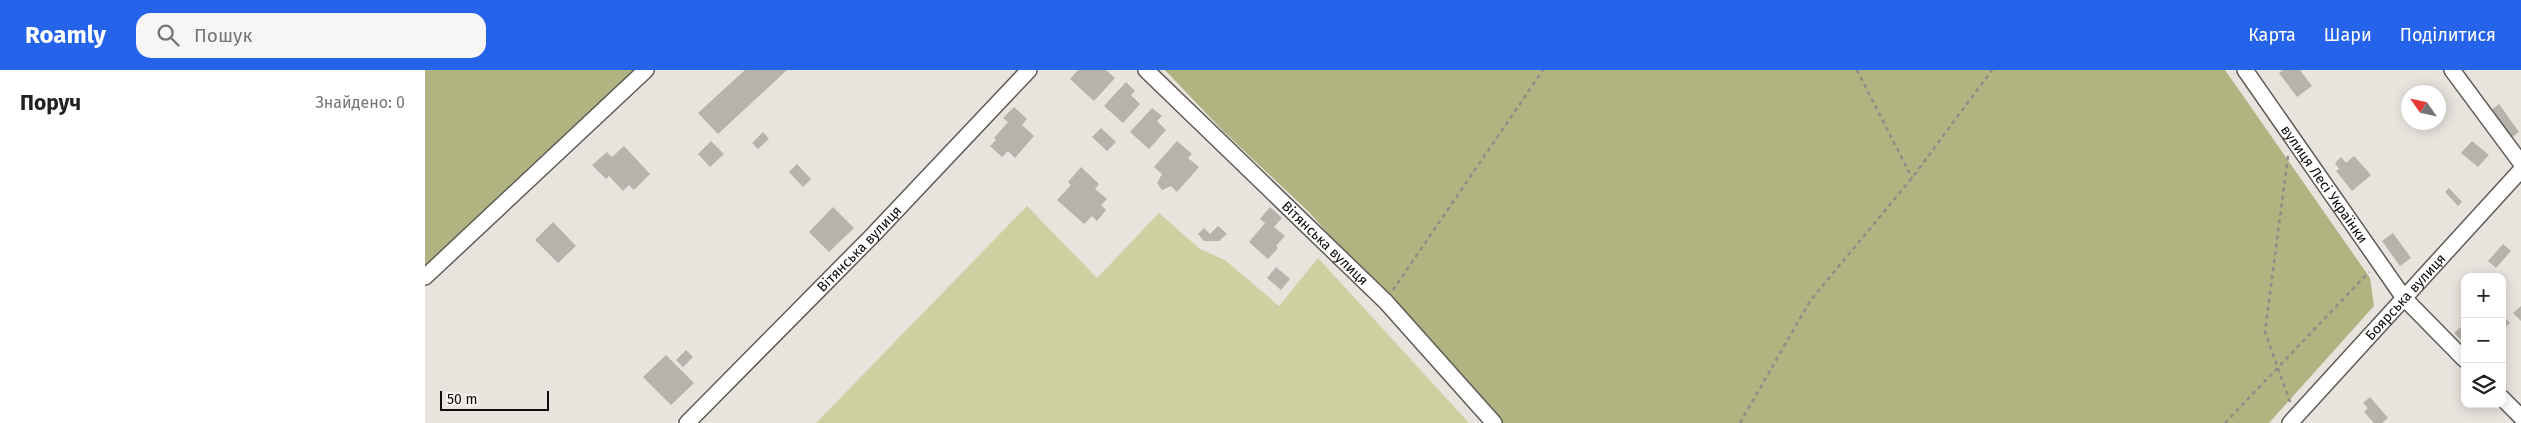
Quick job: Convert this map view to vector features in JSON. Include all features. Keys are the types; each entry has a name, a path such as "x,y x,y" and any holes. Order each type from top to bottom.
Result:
{"street":[{"path":"425,277 645,70"},
{"name":"Вітянська вулиця","path":"687,423 874,234 1029,70"},
{"name":"Вітянська вулиця","path":"1146,70 1386,302 1494,423"},
{"name":"вулиця Лесі Українки","path":"2245,70 2404,298 2461,356"},
{"path":"2452,70 2521,163"},
{"name":"Боярська вулиця","path":"2293,420 2521,170"},
{"path":"2506,402 2521,418"}],"path":[{"path":"1386,302 1543,70"},
{"path":"1857,70 1912,178"},
{"path":"1740,423 1810,301 1912,178 1992,70"},
{"path":"2290,134 2265,332 2293,420"},
{"path":"2225,423 2379,262"}],"green space":[{"path":"425,70 638,70 425,271"},
{"path":"1165,70 2225,70 2370,278 2374,306 2269,423 1492,423 1309,212 1223,131"},
{"path":"1027,206 1097,278 1159,213 1200,249 1225,260 1279,306 1318,258 1469,423 816,423"}],"building":[{"path":"745,70 787,70 718,134 698,113"},
{"path":"1078,70 1106,70 1115,78 1094,101 1070,79"},
{"path":"2283,70 2300,70 2312,86 2297,97 2279,73"},
{"path":"1126,82 1135,91 1131,95 1140,104 1123,123 1104,106"},
{"path":"2499,104 2519,132 2511,138 2491,110"},
{"path":"1014,107 1027,119 1022,125 1034,136 1015,158 1008,151 1002,157 990,146 996,140 994,138 1008,122 1003,118"},
{"path":"1152,108 1162,116 1157,121 1166,130 1149,149 1130,132"},
{"path":"1101,128 1116,142 1107,151 1092,137"},
{"path":"763,132 769,139 758,149 752,143"},
{"path":"711,141 724,154 710,167 698,154"},
{"path":"1177,141 1192,154 1188,158 1199,167 1177,192 1171,186 1162,190 1157,183 1162,174 1154,167"},
{"path":"2472,141 2489,155 2478,167 2461,153"},
{"path":"624,146 650,174 634,190 629,185 623,191 609,176 606,179 592,165 607,152 612,157"},
{"path":"2354,156 2371,175 2352,191 2336,171 2339,169 2335,163 2341,157 2346,163"},
{"path":"797,164 811,179 803,187 789,172"},
{"path":"1081,167 1099,184 1095,189 1107,199 1101,205 1106,210 1097,221 1092,216 1084,224 1057,200 1071,185 1068,182"},
{"path":"2449,188 2462,202 2458,206 2445,192"},
{"path":"833,207 854,228 829,252 809,232"},
{"path":"1270,207 1282,218 1274,227 1285,236 1276,246 1278,248 1268,259 1249,242 1265,223 1260,219"},
{"path":"553,222 576,246 558,263 535,240"},
{"path":"1218,226 1227,234 1219,241 1204,241 1198,234 1204,228 1210,234"},
{"path":"2393,233 2411,258 2400,266 2382,241"},
{"path":"2503,244 2511,251 2496,268 2488,261"},
{"path":"1276,267 1290,279 1281,290 1267,278"},
{"path":"2521,306 2521,321 2513,313"},
{"path":"2461,327 2461,340 2454,333"},
{"path":"686,350 693,357 683,367 676,360"},
{"path":"666,355 694,383 671,405 643,377"},
{"path":"2370,397 2388,418 2382,423 2374,423 2364,412 2368,408 2363,403"}]}
